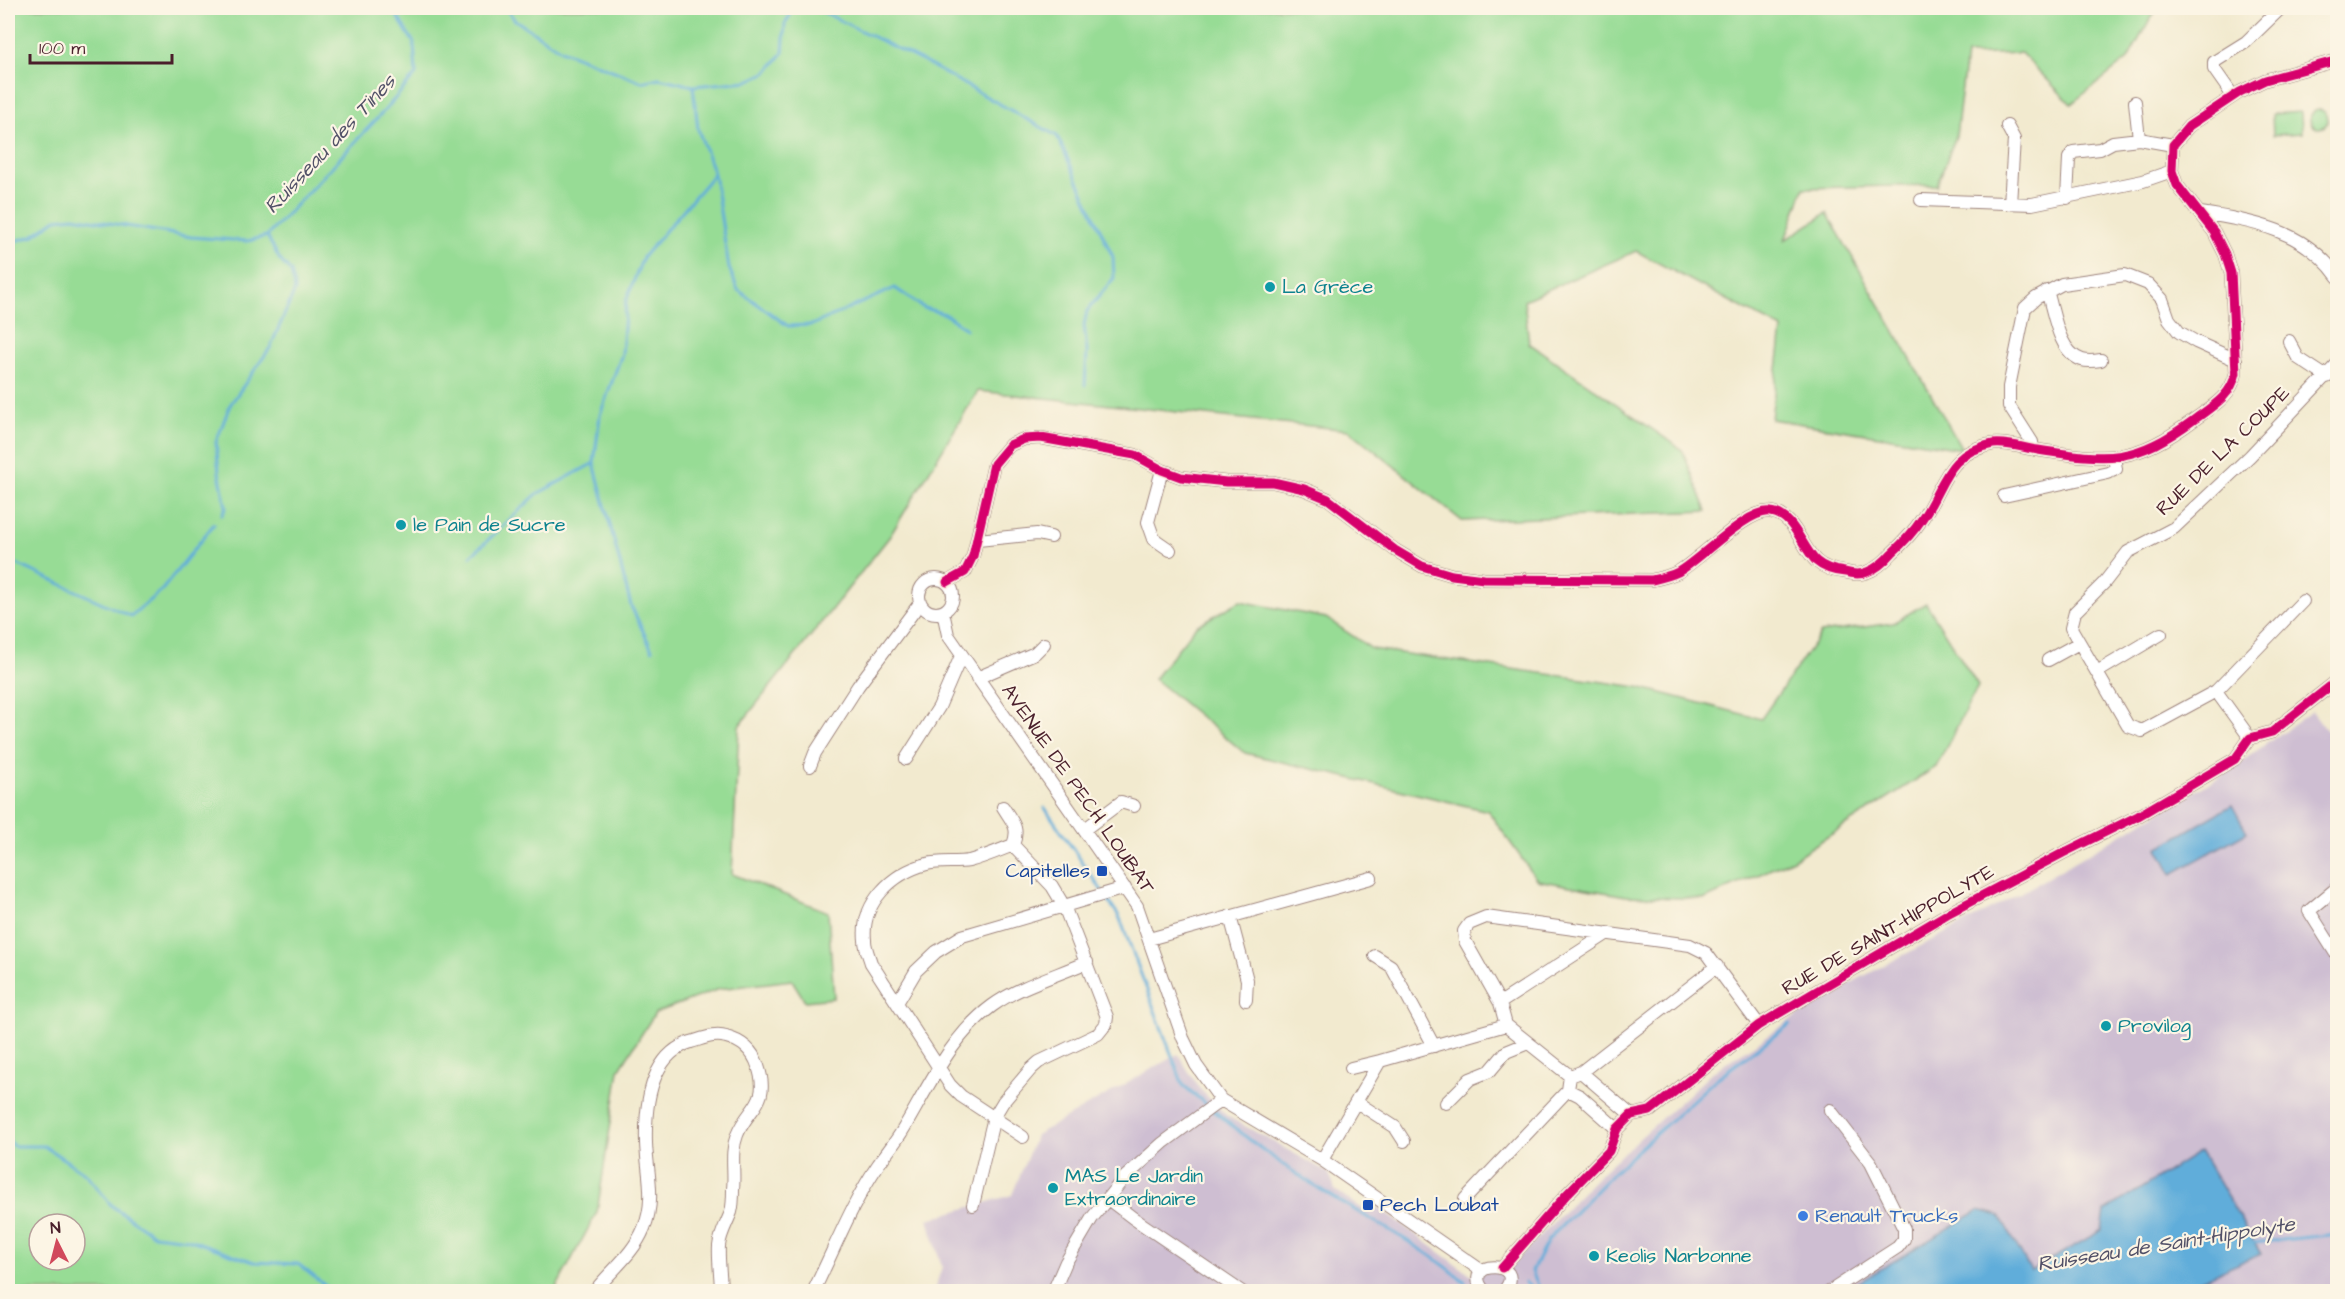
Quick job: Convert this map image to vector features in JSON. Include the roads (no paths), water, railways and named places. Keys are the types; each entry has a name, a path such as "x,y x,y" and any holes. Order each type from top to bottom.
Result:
{"street":[{"path":"2234,96 2214,69 2214,62 2246,42 2280,8"},
{"path":"947,582 953,592 948,609 943,612 927,611 920,603 919,592 924,584 933,579 947,582 964,572 978,540 994,464 1010,445 1024,439 1041,438 1135,455 1162,470 1200,480 1273,482 1304,489 1328,500 1395,550 1422,566 1452,575 1484,579 1652,580 1677,573 1750,516 1768,511 1778,513 1789,523 1816,561 1831,570 1852,574 1868,572 1901,545 1923,518 1949,469 1975,449 1996,444 2094,458 2114,458 2143,451 2171,437 2224,398 2233,386 2236,360 2231,273 2214,232 2176,185 2172,171 2173,144 2189,126 2234,96 2265,80 2337,60"},
{"path":"2135,102 2139,139"},
{"path":"2007,126 2014,139 2010,204"},
{"path":"2067,198 2069,158 2073,152 2100,149 2113,142 2139,139 2173,144"},
{"path":"1921,200 2032,204 2143,181 2172,171"},
{"path":"2200,213 2250,221 2295,238 2326,261 2337,277"},
{"path":"2033,449 2032,442 2014,414 2008,397 2025,308 2047,291 2062,284 2125,275 2148,284 2162,299 2169,319 2179,332 2236,360"},
{"path":"2047,291 2064,345 2072,355 2084,361 2101,360"},
{"path":"2289,341 2298,358 2326,377"},
{"name":"RUE DE LA COUPE","path":"2079,643 2071,628 2075,612 2104,583 2128,552 2174,528 2250,456 2337,363"},
{"path":"2004,496 2108,473 2115,469 2114,458"},
{"path":"1162,470 1148,522 1154,538 1170,550"},
{"path":"978,540 1037,534 1051,537"},
{"path":"2048,660 2079,643 2128,726 2142,730 2216,691 2303,601"},
{"path":"810,766 815,753 858,686 920,603"},
{"name":"AVENUE DE PECH LOUBAT","path":"943,612 948,635 961,656 1137,906 1183,1038 1217,1103 1322,1160 1482,1271"},
{"path":"2097,672 2161,633"},
{"path":"977,678 1035,653 1044,645"},
{"path":"906,759 939,706 961,656"},
{"path":"2216,691 2250,738 2272,732 2337,680"},
{"name":"RUE DE SAINT-HIPPOLYTE","path":"1502,1268 1566,1195 1609,1151 1617,1129 1631,1115 1650,1111 1759,1025 1947,914 2138,816 2235,759 2250,738"},
{"path":"1085,830 1121,802 1134,806"},
{"path":"1003,807 1016,827 1017,834 1013,844 993,854 968,861 927,864 904,874 882,888 868,910 865,940 871,963 938,1069 961,1096 1023,1137"},
{"path":"973,1204 994,1117 1031,1069 1039,1062 1098,1034 1103,1029 1107,1017 1064,906 1052,886 1013,844"},
{"path":"1149,939 1371,878"},
{"path":"2337,887 2309,910 2337,957"},
{"path":"897,1003 916,971 936,952 962,936 1125,888"},
{"path":"1230,916 1247,980 1246,1000"},
{"path":"1631,1115 1506,1025 1500,1003 1465,941 1464,932 1469,924 1486,917 1690,945 1706,953 1759,1025"},
{"path":"1500,1003 1608,933"},
{"path":"1375,956 1391,966 1434,1046"},
{"path":"813,1292 877,1166 894,1146 938,1069 964,1034 993,1005 1087,962"},
{"path":"1465,1199 1568,1090 1576,1074 1717,966"},
{"path":"1351,1068 1506,1025"},
{"path":"594,1292 631,1252 644,1228 650,1205 651,1184 646,1143 650,1090 659,1069 670,1056 687,1044 721,1035 734,1039 755,1057 762,1085 758,1105 740,1127 734,1142 734,1183 731,1210 719,1246 721,1292"},
{"path":"1446,1103 1470,1079 1490,1071 1506,1053 1528,1043"},
{"path":"1322,1160 1358,1103 1380,1061"},
{"path":"1568,1090 1580,1096 1617,1129"},
{"path":"1053,1292 1066,1262 1092,1218 1123,1179 1163,1143 1217,1103"},
{"path":"1358,1103 1395,1127 1404,1141"},
{"path":"1829,1292 1898,1247 1904,1239 1904,1229 1871,1163 1830,1110"},
{"path":"1108,1199 1132,1218 1242,1292"},
{"path":"1485,1292 1480,1285 1482,1271 1490,1266 1502,1268 1508,1276 1509,1281 1505,1291"}],"water":[{"path":"2232,805 2247,832 2172,874 2158,848"},
{"path":"2200,1151 2261,1254 2176,1291 1844,1291 1979,1210 2000,1216 2031,1271 2102,1230 2105,1211"}],"waterway":[{"name":"Ruisseau des Tines","path":"267,236 416,74 414,43 392,8"},
{"name":"Ruisseau des Tines","path":"505,8 515,20 561,50 642,82 659,78 693,86 748,81 767,72 783,53 785,24 794,8"},
{"path":"815,8 926,63 1057,136 1113,257 1114,278 1087,311 1084,325 1087,351 1085,385"},
{"path":"652,650 631,606 594,463 600,415 622,354 626,301 643,257 714,174 698,129 693,86"},
{"path":"714,174 729,268 738,290 788,326 812,325 895,288 924,308 945,314 966,329"},
{"path":"8,243 33,236 56,219 74,217 191,237 248,241 266,236"},
{"path":"222,515 226,507 216,442 230,405 270,348 295,290 291,272 280,260 267,236"},
{"path":"471,556 537,494 594,463"},
{"path":"8,560 131,616 162,590 214,524"},
{"path":"1045,808 1102,891"},
{"path":"1105,896 1119,916 1183,1085 1207,1105"},
{"path":"1541,1292 1532,1271 1548,1240 1613,1173 1716,1079 1790,1024"},
{"path":"1212,1109 1294,1172 1414,1245 1465,1282"},
{"path":"8,1139 13,1146 44,1146 86,1174 112,1206 154,1235 188,1239 254,1262 298,1264 333,1292"},
{"name":"Ruisseau de Saint-Hippolyte","path":"2252,1243 2338,1234"},
{"path":"1525,1283 1539,1292"}],"place":[{"name":"La Grèce","path":"1270,287"},
{"name":"le Pain de Sucre","path":"401,525"},
{"name":"Capitelles","path":"1102,871"},
{"name":"Provilog","path":"2106,1026"},
{"name":"MAS Le Jardin Extraordinaire","path":"1053,1188"},
{"name":"Pech Loubat","path":"1368,1205"},
{"name":"Renault Trucks","path":"1803,1216"},
{"name":"Keolis Narbonne","path":"1594,1256"}]}
